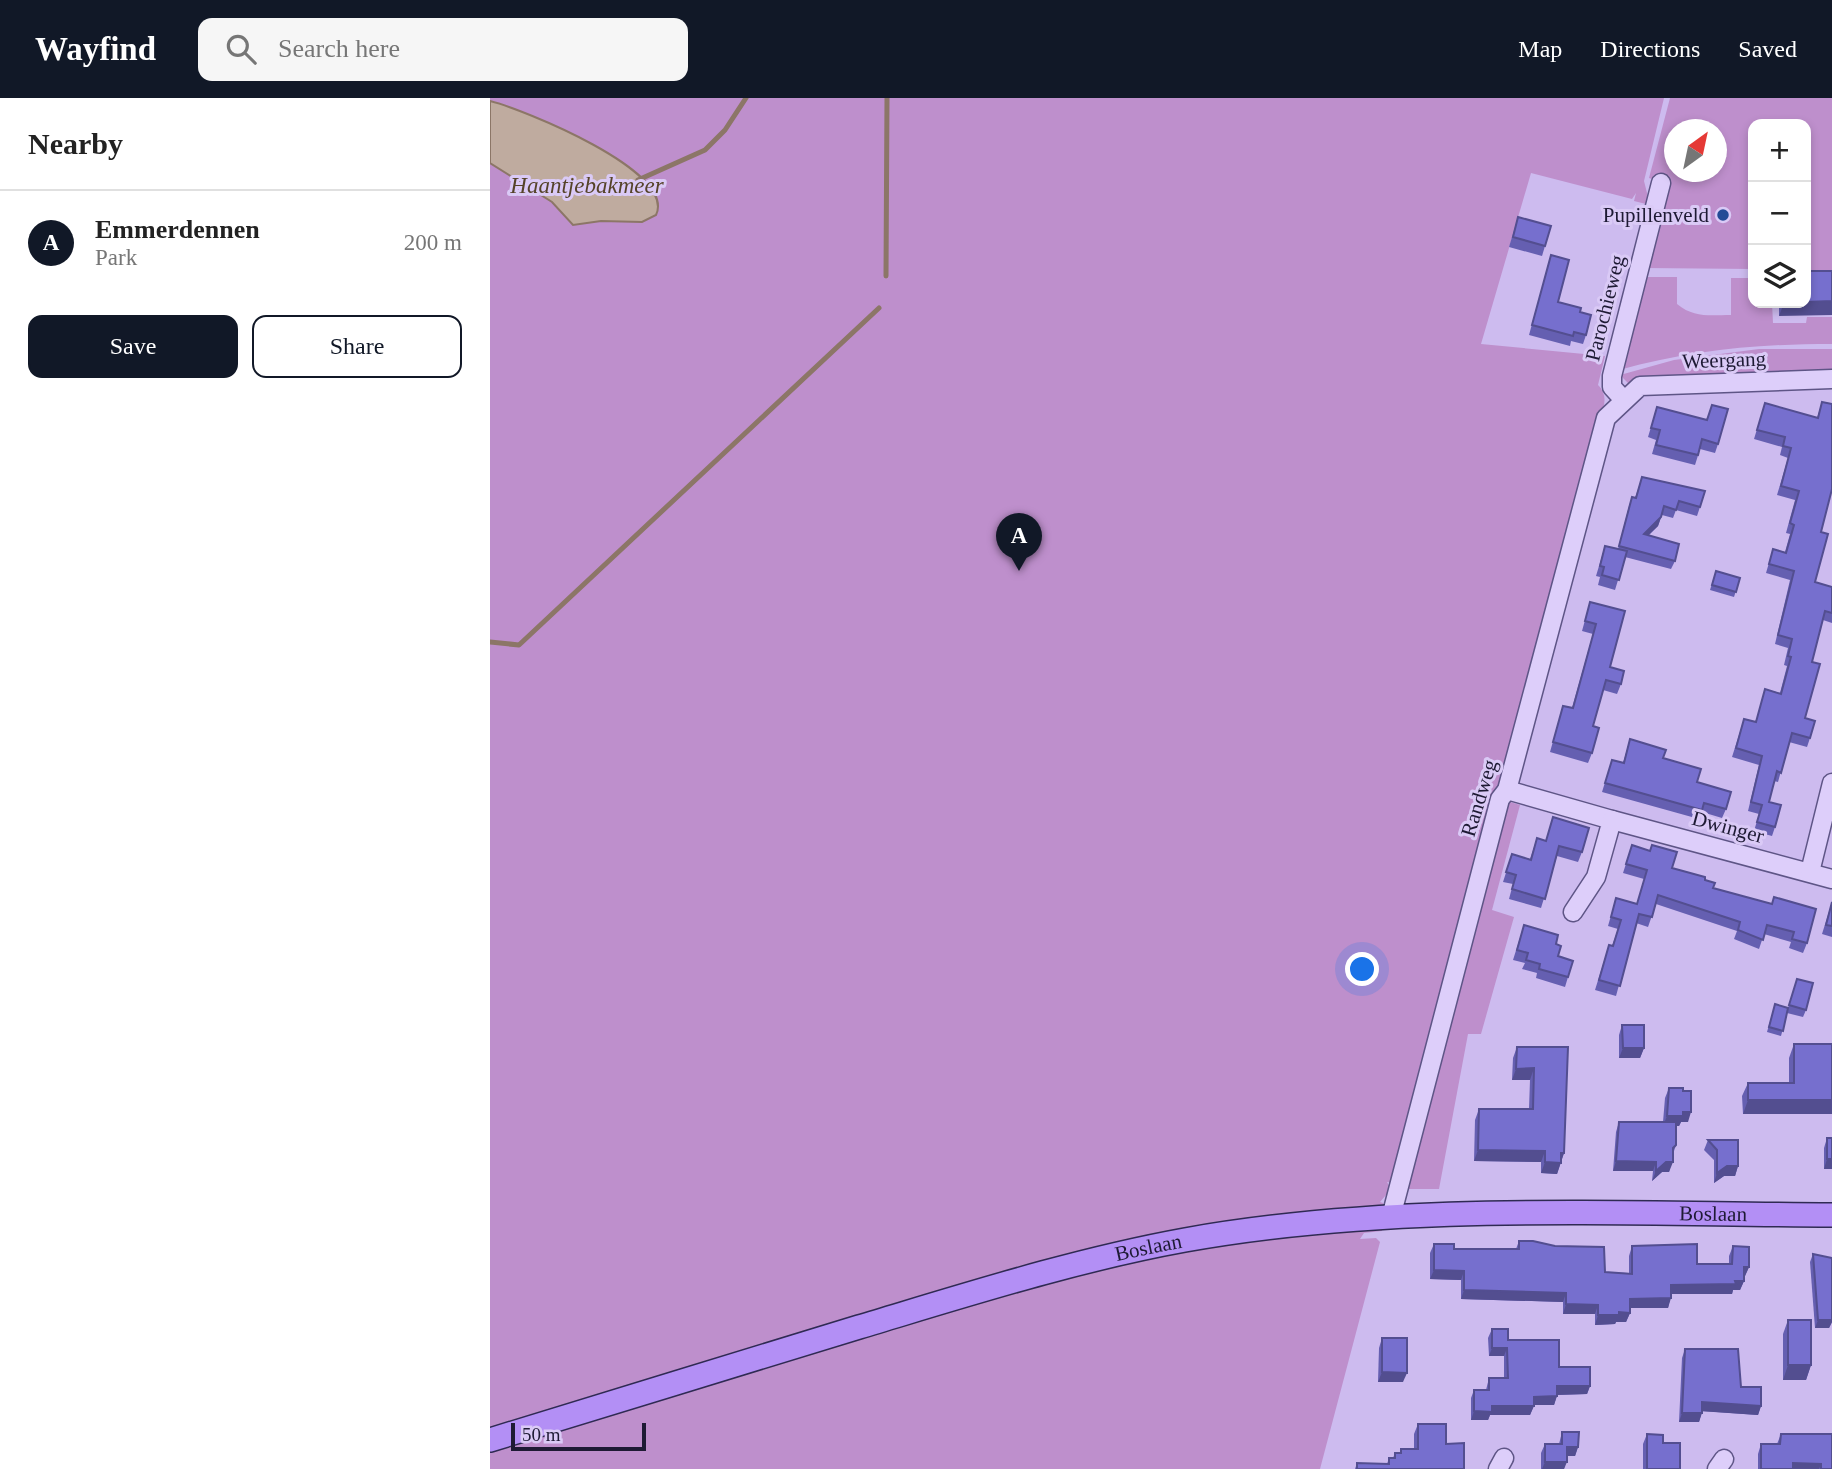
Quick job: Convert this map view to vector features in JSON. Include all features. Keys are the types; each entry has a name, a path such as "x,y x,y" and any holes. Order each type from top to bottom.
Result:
{"main road":[{"name":"Boslaan","path":"490,1440 913,1311 1066,1268 1185,1240 1308,1224 1391,1217 1475,1214 1832,1215"}],"street":[{"name":"Parochieweg","path":"1623,399 1612,387 1612,376 1661,183"},
{"name":"Weergang","path":"1623,399 1640,386 1649,384 1832,379"},
{"name":"Randweg","path":"1391,1217 1500,799 1507,790 1602,428 1612,408 1623,399"},
{"path":"1810,873 1832,783"},
{"name":"Dwinger","path":"1507,790 1832,879"},
{"path":"1573,912 1596,877 1612,820"}],"shaded area":[{"path":"490,98 1664,98 1644,181 1650,205 1634,201 1636,193 1632,199 1531,173 1481,344 1605,356 1598,385 1604,401 1594,430 1393,1183 1387,1182 1391,1189 1380,1202 1383,1203 1382,1231 1364,1233 1360,1239 1376,1238 1380,1242 1320,1469 490,1469"},
{"path":"1670,98 1832,98 1832,272 1811,275 1811,119 1748,119 1748,269 1645,268 1667,184 1649,178 1664,121 1664,182 1727,182 1727,119 1664,119"},
{"path":"1643,277 1677,277 1677,304 1696,314 1731,315 1731,278 1748,278 1748,308 1772,308 1773,323 1806,323 1807,317 1832,317 1832,344 1724,350 1619,370"},
{"path":"1759,349 1832,349 1832,371 1657,376 1628,383 1620,375 1674,360"},
{"path":"1507,801 1520,805 1492,910 1514,917 1481,1034 1468,1034 1439,1189 1403,1189"}],"water":[{"name":"Haantjebakmeer","path":"490,101 562,129 621,162 643,180 656,198 656,215 642,222 601,221 573,225 552,202 490,163"}],"building":[{"path":"1518,217 1551,226 1545,246 1513,237"},
{"path":"1551,255 1569,260 1558,302 1581,308 1580,312 1591,315 1586,335 1574,332 1573,336 1532,325"},
{"path":"1811,271 1832,271 1832,301 1811,302"},
{"path":"1822,402 1832,404 1832,489 1821,532 1828,534 1815,582 1832,587 1832,613 1825,611 1812,662 1820,664 1805,718 1815,721 1810,738 1792,733 1781,773 1777,771 1769,802 1781,805 1775,827 1757,822 1762,805 1751,802 1762,756 1736,748 1744,719 1756,722 1765,689 1781,694 1791,657 1788,656 1792,639 1778,635 1794,571 1769,564 1773,549 1786,553 1794,525 1790,523 1799,491 1781,486 1791,448 1783,446 1785,437 1757,430 1765,403 1818,418"},
{"path":"1712,405 1728,409 1718,444 1702,439 1698,455 1656,445 1660,430 1651,428 1657,407 1707,420"},
{"path":"1642,477 1705,491 1700,507 1679,501 1676,510 1664,506 1661,517 1644,534 1679,544 1675,561 1619,546 1632,497 1636,498"},
{"path":"1605,546 1627,551 1619,580 1602,575 1604,567 1600,566"},
{"path":"1716,571 1740,578 1736,592 1712,585"},
{"path":"1590,602 1625,611 1610,667 1624,671 1621,684 1606,680 1593,726 1599,728 1592,753 1553,742 1563,706 1573,708 1596,624 1585,621"},
{"path":"1630,739 1666,750 1663,758 1701,769 1697,782 1731,792 1726,809 1704,803 1702,810 1605,783 1612,760 1624,763"},
{"path":"1553,817 1589,828 1582,852 1559,846 1545,899 1512,889 1516,875 1506,872 1512,854 1531,860 1537,838 1546,841"},
{"path":"1632,845 1650,851 1652,845 1677,852 1672,868 1705,877 1705,880 1715,883 1713,888 1772,904 1774,897 1816,909 1807,943 1792,939 1794,932 1767,925 1763,940 1738,930 1740,922 1658,895 1652,917 1639,914 1620,986 1599,980 1609,945 1613,946 1621,920 1611,917 1616,898 1637,904 1647,870 1626,864"},
{"path":"1832,902 1832,926 1826,925"},
{"path":"1524,925 1558,935 1556,944 1561,946 1558,956 1573,961 1568,977 1539,969 1540,964 1526,960 1528,953 1517,950"},
{"path":"1797,979 1813,983 1806,1010 1789,1005"},
{"path":"1775,1004 1788,1008 1783,1031 1769,1027"},
{"path":"1622,1025 1644,1025 1644,1048 1623,1048"},
{"path":"1794,1044 1832,1044 1832,1100 1748,1100 1748,1083 1794,1083"},
{"path":"1517,1047 1568,1047 1564,1153 1561,1153 1561,1163 1545,1162 1545,1151 1478,1150 1479,1109 1533,1109 1534,1068 1516,1069"},
{"path":"1669,1088 1691,1091 1691,1112 1683,1112 1683,1116 1667,1116"},
{"path":"1619,1122 1676,1122 1673,1162 1666,1162 1656,1171 1656,1162 1616,1161"},
{"path":"1827,1138 1832,1138 1832,1159 1827,1159"},
{"path":"1708,1140 1738,1140 1738,1166 1727,1166 1717,1173 1717,1150"},
{"path":"1519,1241 1555,1246 1604,1247 1605,1272 1632,1274 1632,1246 1697,1244 1697,1264 1732,1264 1733,1246 1749,1247 1749,1267 1744,1267 1744,1281 1735,1281 1736,1284 1671,1285 1671,1298 1630,1299 1630,1313 1619,1312 1619,1315 1598,1315 1598,1305 1566,1304 1566,1293 1464,1290 1464,1271 1434,1270 1434,1244 1454,1244 1454,1249 1519,1249"},
{"path":"1813,1254 1832,1258 1832,1320 1818,1320"},
{"path":"1788,1320 1811,1320 1811,1365 1788,1365"},
{"path":"1492,1329 1508,1329 1508,1340 1559,1340 1559,1367 1590,1367 1590,1386 1557,1386 1557,1396 1534,1397 1534,1406 1492,1406 1492,1412 1474,1411 1474,1390 1489,1390 1489,1378 1508,1378 1507,1348 1492,1348"},
{"path":"1382,1338 1407,1338 1407,1373 1382,1372"},
{"path":"1685,1349 1738,1349 1741,1387 1761,1387 1761,1406 1702,1402 1702,1413 1682,1413"},
{"path":"1418,1424 1446,1424 1446,1444 1464,1443 1464,1469 1357,1469 1357,1463 1389,1464 1389,1458 1395,1458 1395,1453 1401,1453 1401,1449 1418,1449"},
{"path":"1562,1432 1579,1432 1578,1447 1567,1447 1567,1462 1545,1462 1545,1444 1562,1444"},
{"path":"1647,1434 1663,1435 1663,1443 1680,1443 1680,1469 1647,1469"},
{"path":"1781,1434 1832,1434 1832,1469 1821,1469 1821,1464 1793,1463 1793,1469 1761,1469 1761,1444 1780,1444"}],"waterway":[{"path":"638,180 705,150 725,130 746,98"},
{"path":"886,276 887,98"},
{"path":"490,642 519,645 879,308"}],"place":[{"name":"Pupillenveld","path":"1723,215"},
{"name":"Emmerdennen","path":"1019,571"}]}
